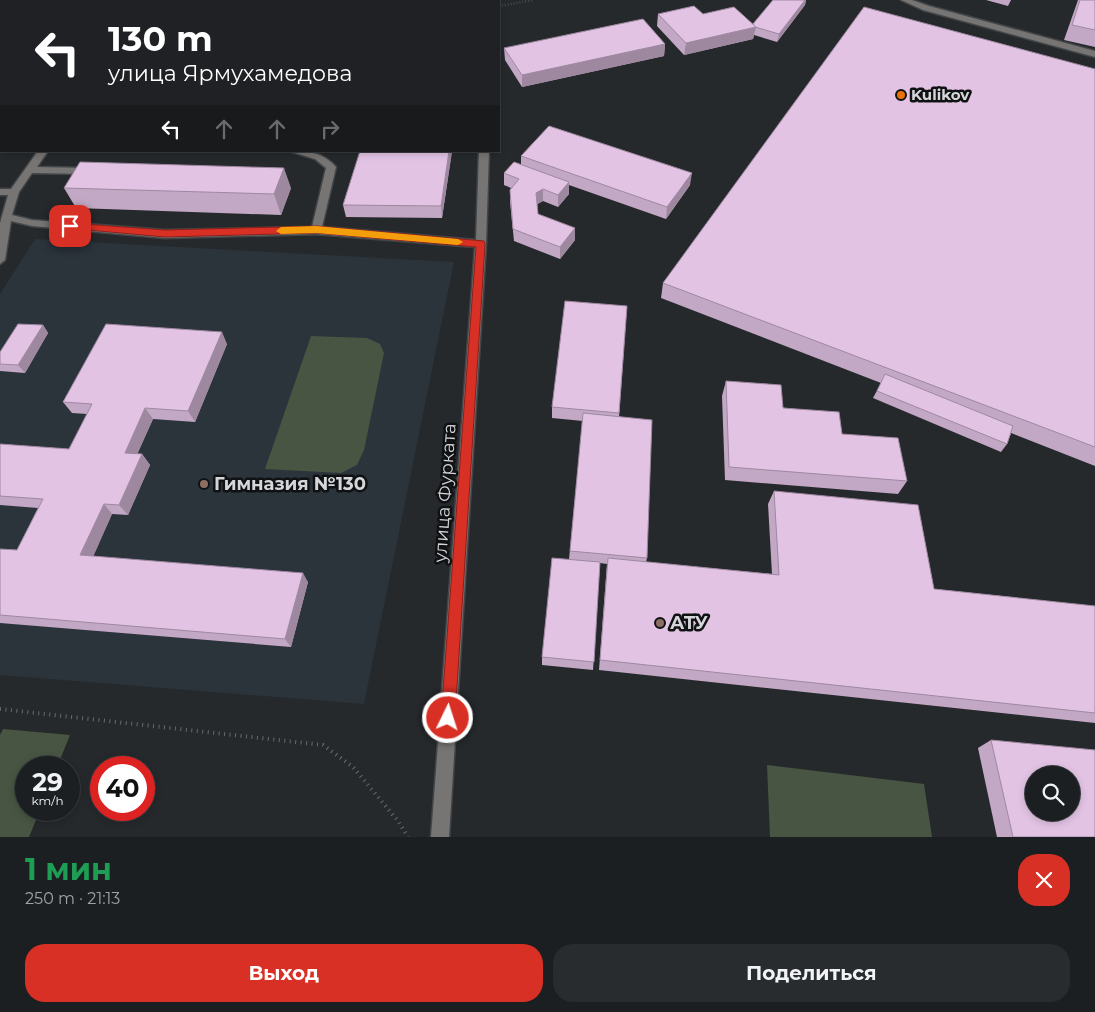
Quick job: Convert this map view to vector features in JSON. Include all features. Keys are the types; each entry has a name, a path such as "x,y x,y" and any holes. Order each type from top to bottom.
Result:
{"street":[{"path":"905,0 926,8 1095,54"},
{"path":"0,260 6,217 14,192 41,152"},
{"path":"298,152 318,157 331,168 316,230"},
{"name":"улица Фурката","path":"440,837 481,244 484,152"},
{"path":"29,170 98,171"},
{"path":"0,192 14,192"},
{"path":"6,217 32,223 165,234 316,230 481,244"}],"path":[{"path":"500,6 534,0"},
{"path":"0,708 323,745 353,767 398,821 408,837"}],"shaded area":[{"name":"Гимназия №130","path":"35,239 454,262 364,704 0,675 0,294"}],"green space":[{"path":"311,336 367,338 380,344 384,353 364,450 357,465 341,473 265,469"},
{"path":"3,729 70,735 61,756 15,756 15,821 36,821 29,837 0,837 0,735"},
{"path":"767,765 924,784 932,837 770,837"}],"building":[{"path":"773,0 805,0 779,34 755,27 753,24"},
{"path":"1080,0 1095,0 1095,30 1072,25"},
{"path":"694,6 703,14 734,7 756,27 686,43 658,14"},
{"path":"864,7 1095,69 1095,447 663,283"},
{"path":"643,19 665,44 522,75 504,48"},
{"path":"549,126 692,173 667,207 521,156"},
{"path":"360,152 449,152 441,206 343,205"},
{"path":"80,162 284,168 274,194 64,188"},
{"path":"514,162 569,182 558,195 543,189 536,193 538,214 575,228 560,247 513,229 510,190 519,179 504,173"},
{"path":"565,301 627,306 619,413 552,407"},
{"path":"18,324 43,325 18,365 0,364 0,352"},
{"path":"106,324 222,332 188,411 145,408 125,453 142,454 119,505 104,504 80,555 303,573 285,639 0,615 0,549 17,550 43,499 0,496 0,444 69,449 92,404 63,402"},
{"path":"885,374 1013,426 1007,444 877,391"},
{"path":"726,381 781,385 783,408 839,412 842,434 898,438 907,481 729,467"},
{"path":"583,413 652,420 647,558 570,551"},
{"path":"774,491 918,505 934,589 1095,606 1095,713 600,660 608,558 779,575"},
{"path":"552,558 600,562 594,662 542,657"},
{"path":"991,740 1095,750 1095,837 1013,837"}],"slow traffic":[{"path":"281,231 316,230 458,242"}],"place":[{"name":"Kulikov","path":"901,95"},
{"name":"Гимназия №130","path":"204,484"},
{"name":"АТУ","path":"660,623"}],"route":[{"path":"70,226 165,234 316,230 481,244 448,718"}]}
